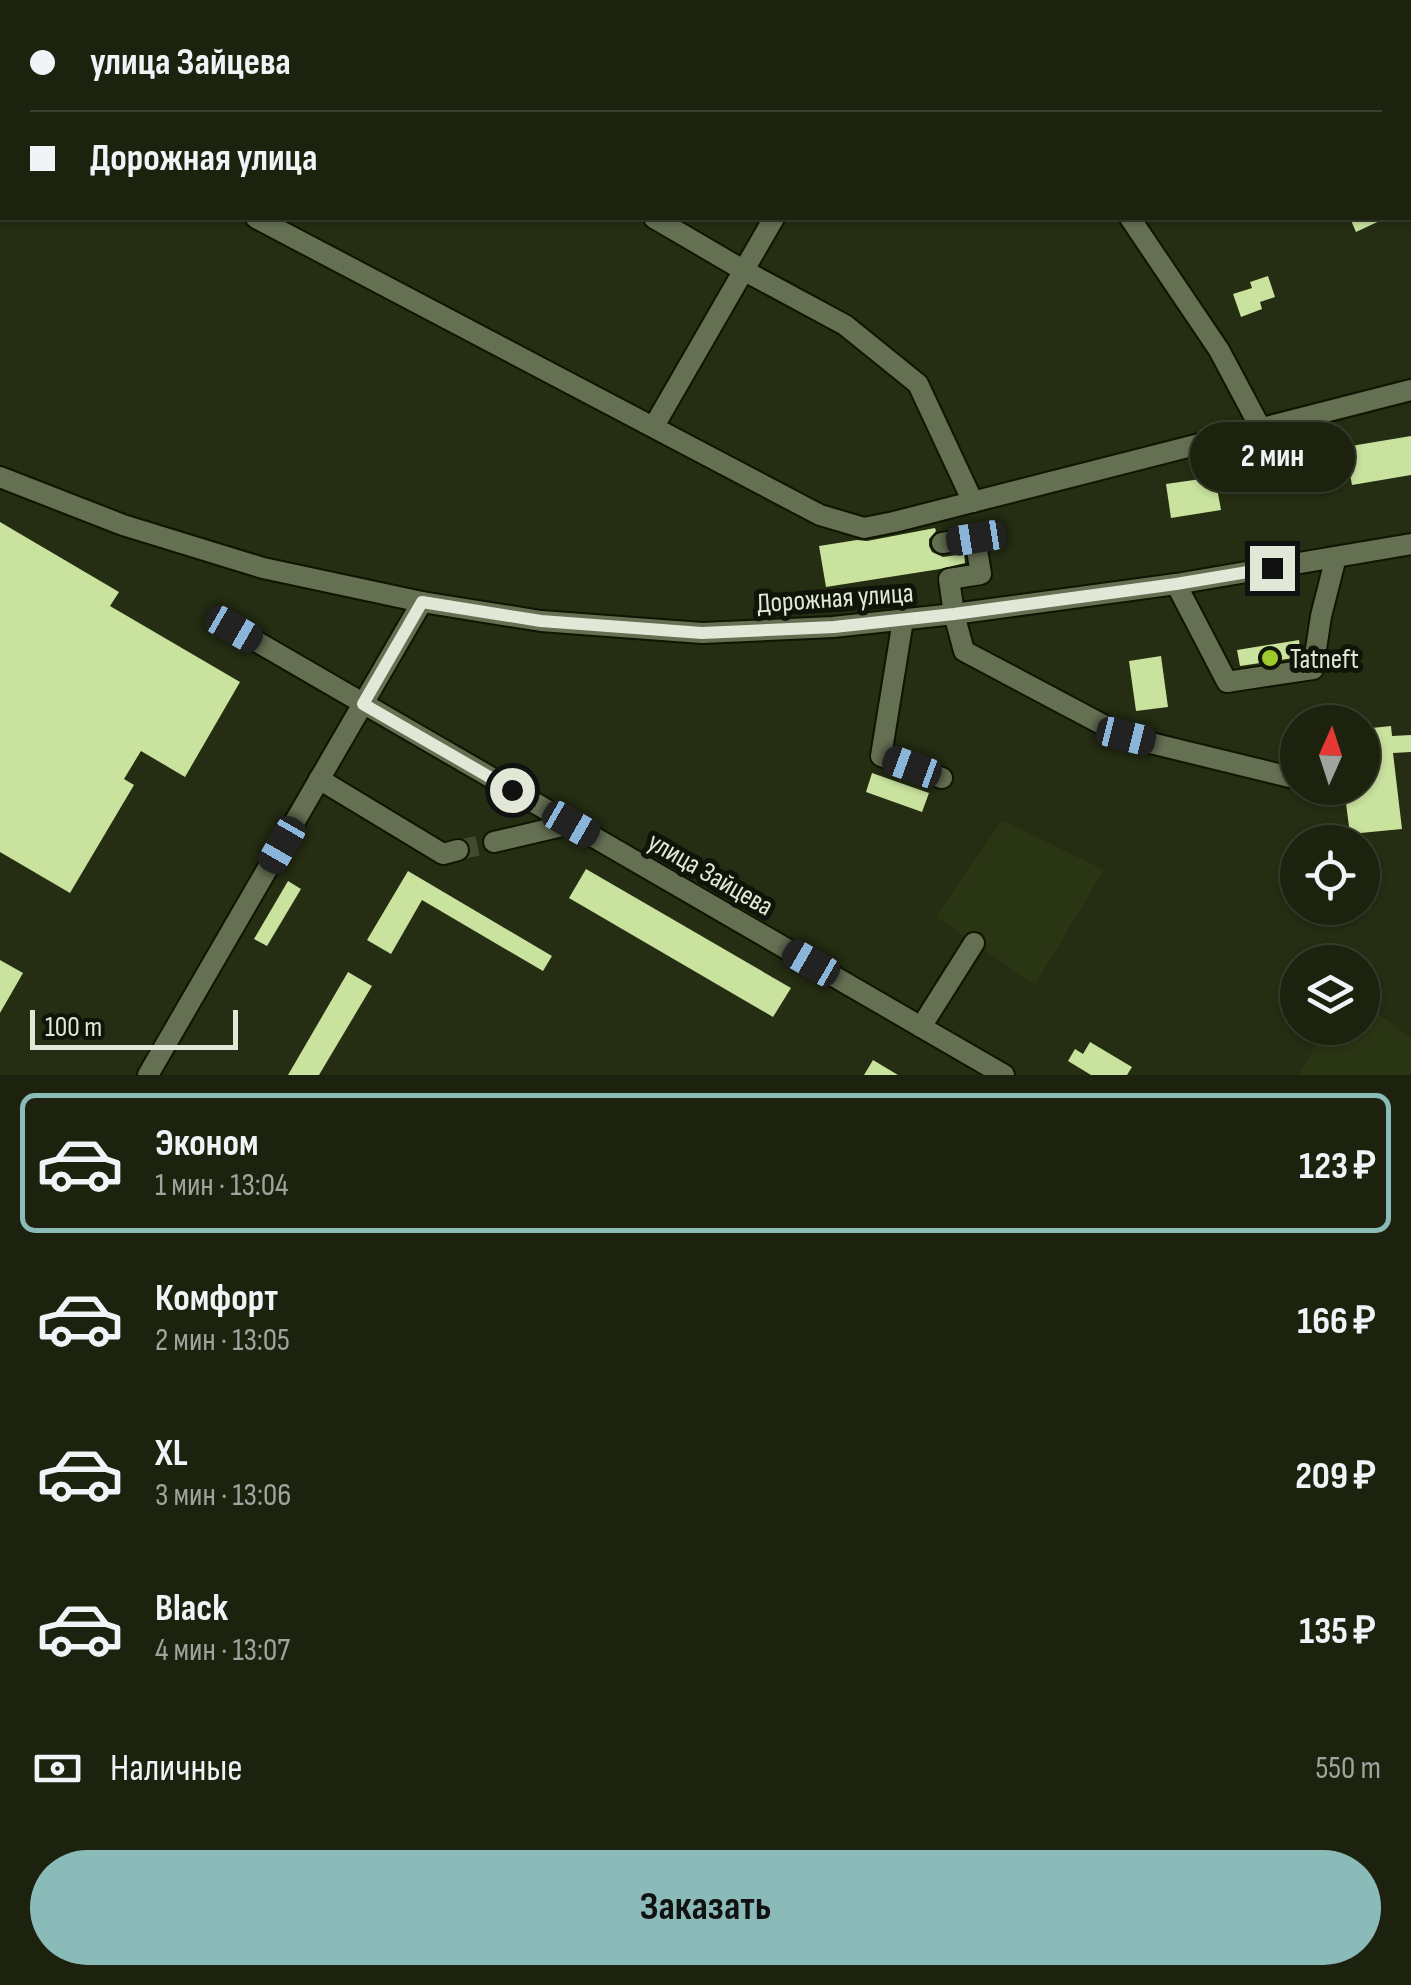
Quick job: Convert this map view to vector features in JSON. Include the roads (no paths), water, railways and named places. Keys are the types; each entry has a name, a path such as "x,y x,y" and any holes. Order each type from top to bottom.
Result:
{"street":[{"path":"260,220 820,515 864,528 1411,390"},
{"path":"657,220 844,325 918,384 974,502"},
{"path":"654,426 773,220"},
{"path":"1131,220 1219,350 1261,429"},
{"name":"Дорожная улица","path":"0,478 122,525 263,568 422,602 541,621 702,633 834,627 954,614 1176,584 1411,544"},
{"path":"942,543 976,538 982,574 948,578 964,650 1126,736 1280,774"},
{"path":"1176,584 1227,682 1313,669 1336,557"},
{"path":"148,1075 422,602"},
{"path":"903,620 880,756 942,778"},
{"name":"улица Зайцева","path":"234,629 1004,1075"},
{"path":"320,779 443,854 458,850"},
{"path":"494,842 571,824"},
{"path":"921,1027 974,943"}],"tunnel":[{"path":"458,850 494,842"}],"place":[{"name":"Tatneft","path":"1270,658"}]}
